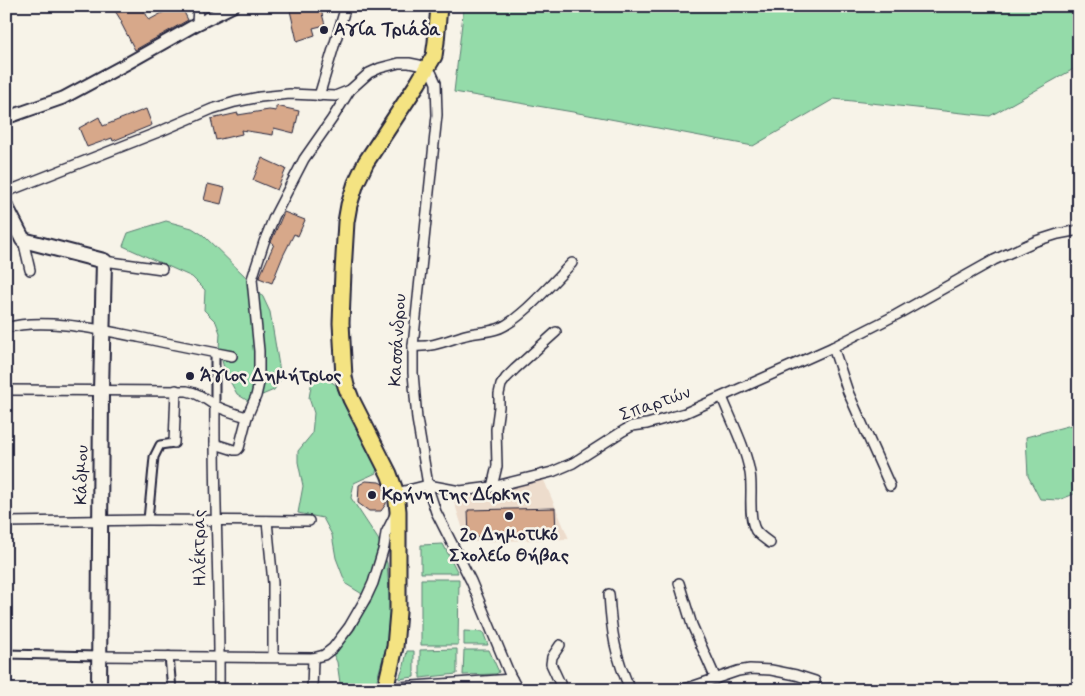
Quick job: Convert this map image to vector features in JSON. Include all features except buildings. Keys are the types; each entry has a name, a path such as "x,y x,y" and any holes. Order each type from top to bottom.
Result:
{"main road":[{"path":"385,689 395,647 398,612 398,511 396,493 389,474 351,399 344,377 341,323 346,230 353,190 366,162 434,56 439,6"},
{"path":"6,207 23,240 104,261"},
{"name":"Κάδμου","path":"100,690 101,391 104,330 104,261"}],"street":[{"path":"197,24 198,6"},
{"path":"6,118 63,98 233,6"},
{"path":"319,96 346,6"},
{"path":"215,444 237,450 240,446 247,417 256,396 260,375 252,279 264,242 288,187 304,159 350,90 368,73 399,63 409,63 427,68"},
{"name":"Κασσάνδρου","path":"427,68 436,83 438,115 413,346 417,419 428,485 436,512 471,581 518,690"},
{"path":"6,192 212,109 235,102 290,94 335,96 350,90"},
{"name":"Σπαρτών","path":"428,485 460,491 492,487 552,472 573,463 623,430 685,413 722,397 833,347 896,315 994,260 1036,241 1079,230"},
{"path":"23,240 30,270"},
{"path":"104,261 162,269"},
{"path":"413,346 432,346 466,335 498,329 526,309 572,263"},
{"path":"6,328 17,325 50,324 104,330 232,356"},
{"path":"492,487 497,466 496,429 501,385 515,369 556,332"},
{"path":"833,347 848,392 890,486"},
{"path":"215,353 215,405"},
{"path":"6,390 187,391 196,393 230,412 247,417"},
{"path":"148,520 154,457 160,446 174,443 176,390"},
{"path":"722,397 737,431 750,473 754,529 770,543"},
{"name":"Ηλέκτρας","path":"215,405 220,690"},
{"path":"396,493 428,485"},
{"path":"6,654 313,658 324,655 333,648 349,627 367,596 384,547 386,533 398,511"},
{"path":"6,522 148,520 309,521"},
{"path":"267,521 273,583 273,657"},
{"path":"679,584 692,625 716,679"},
{"path":"609,594 612,636 623,672 631,690"},
{"path":"560,645 552,657 552,664 563,690"},
{"path":"169,656 172,690"},
{"path":"312,690 313,658"},
{"path":"682,690 738,671 750,669 796,674 815,681"},
{"path":"385,689 512,679"}],"shaded area":[{"name":"2ο Δημοτικό Σχολείο Θήβας","path":"543,478 569,539 467,542 451,492"}],"green space":[{"name":"Αγία Τριάδα","path":"464,6 1079,6 1079,66 990,116 834,99 753,146 454,92"},
{"path":"166,221 192,228 203,235 248,279 263,297 270,312 281,378 274,390 248,401 237,394 225,372 219,349 220,333 216,322 204,310 205,290 192,277 123,246 128,233"},
{"path":"318,369 336,385 377,466 376,473 354,483 351,498 378,539 387,563 390,606 388,640 374,690 341,690 337,662 333,654 355,629 362,612 372,600 346,584 336,558 332,535 323,518 298,513 303,486 298,462 298,451 312,434 314,413 309,398 312,380"},
{"path":"1079,423 1079,492 1059,500 1040,499 1028,476 1026,437"},
{"path":"443,544 458,573 421,573 421,545"},
{"path":"421,579 459,579 458,645 421,645"},
{"path":"464,631 483,632 488,645 464,645"},
{"path":"457,649 457,674 420,678 420,650"},
{"path":"464,650 489,650 499,672 496,674 463,675"},
{"path":"407,651 414,651 414,677 399,679 404,666"}],"place":[{"name":"Αγία Τριάδα","path":"324,30"},
{"name":"Άγιος Δημήτριος","path":"190,376"},
{"name":"Κρήνη της Δίρκης","path":"372,495"},
{"name":"2ο Δημοτικό Σχολείο Θήβας","path":"509,516"}]}
